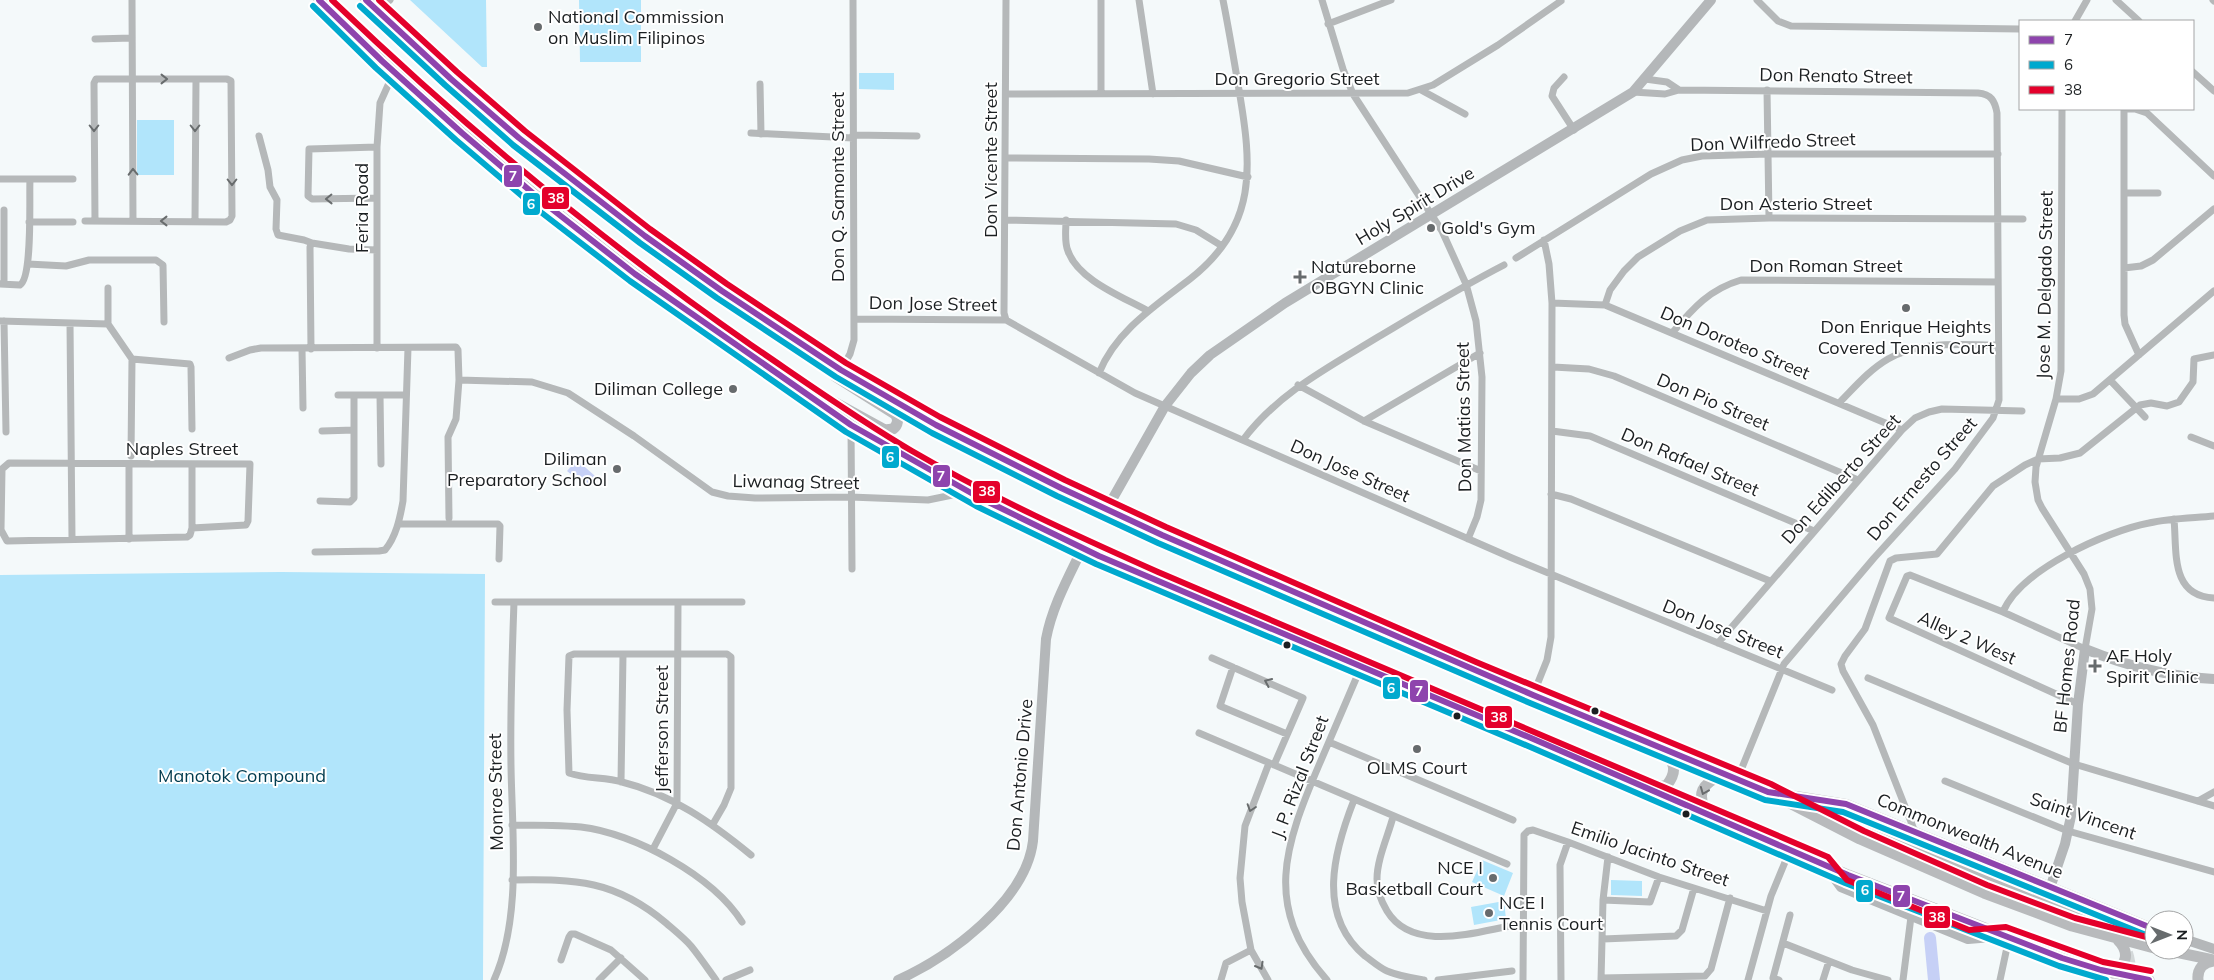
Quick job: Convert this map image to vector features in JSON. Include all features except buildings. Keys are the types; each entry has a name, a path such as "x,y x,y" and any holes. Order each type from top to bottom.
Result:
{"main road":[{"path":"319,0 394,72 489,157 597,244 675,302 851,425 968,492 1082,549 1825,865 1913,901 2106,974 2150,980"},
{"name":"Commonwealth Avenue","path":"366,0 459,86 588,193 706,280 842,370 936,425 1116,514 1533,695 1768,792 1860,839 1984,893 2072,926 2144,946"},
{"path":"777,373 885,430 895,427 898,419 895,414 835,376 820,355"},
{"path":"1650,789 1667,785 1675,770 1673,760 1662,748"},
{"path":"1708,815 1701,802 1702,792 1709,781 1723,774"},
{"path":"1768,792 1866,825 2094,918"},
{"path":"2106,974 2123,965 2126,957 2125,948 2118,940"},
{"path":"2194,956 2214,960"},
{"path":"2198,980 2201,967 2207,962 2214,960"}],"street":[{"path":"132,0 133,221"},
{"path":"378,11 390,0"},
{"name":"Don Q. Samonte Street","path":"842,370 853,347 854,319 853,0"},
{"name":"Don Vicente Street","path":"1006,0 1004,313 1006,320"},
{"path":"1101,0 1101,93"},
{"path":"1139,0 1153,94"},
{"path":"1099,373 1104,359 1116,343 1148,311 1193,277 1222,246 1233,230 1241,211 1248,177 1248,146 1223,0"},
{"name":"Don Matias Street","path":"1322,0 1328,24 1353,94 1432,215 1452,249 1466,284 1476,321 1482,376 1480,508 1468,539"},
{"path":"1328,24 1391,0"},
{"name":"Holy Spirit Drive","path":"1113,498 1165,406 1191,373 1210,355 1232,338 1292,299 1634,92 1710,0"},
{"path":"1757,0 1778,21 1791,26 2019,28"},
{"path":"2076,20 2087,0"},
{"path":"2116,0 2138,20"},
{"name":"Don Gregorio Street","path":"1006,94 1353,94 1421,90 1433,85 1498,46 1561,2"},
{"path":"94,39 132,38"},
{"name":"Feria Road","path":"377,348 377,198 380,104 394,72"},
{"path":"2194,73 2214,92"},
{"path":"1564,77 1554,88 1552,96 1574,130"},
{"path":"85,221 95,221 133,221 195,221 230,220 232,216 231,81 226,79 96,79 94,83 95,221"},
{"path":"195,221 196,79"},
{"name":"Don Renato Street","path":"1645,79 1667,82 1679,90"},
{"path":"760,84 761,134"},
{"path":"1421,90 1465,114"},
{"name":"Don Renato Street","path":"1634,92 1665,94 1679,90 1768,90 1978,93 1986,94 1992,98"},
{"path":"1768,90 1769,218"},
{"name":"Don Ernesto Street","path":"1737,780 1781,669 1874,558 1955,469 1986,430 1997,410 1999,400 1998,154 1997,113 1996,104 1992,98"},
{"name":"Jose M. Delgado Street","path":"2038,459 2059,386 2061,355 2062,110"},
{"path":"2124,110 2125,324 2139,355"},
{"path":"2138,110 2147,113 2214,176"},
{"path":"751,133 916,136"},
{"path":"259,136 268,170 270,187 277,200 276,232 278,235 312,243 377,250"},
{"path":"377,198 310,198 308,196 308,169 309,149 378,147"},
{"name":"Don Wilfredo Street","path":"1516,258 1651,174 1682,160 1702,156 1768,154 1998,154"},
{"path":"1006,158 1149,159 1179,162 1248,177"},
{"path":"0,179 72,179"},
{"path":"4,210 2,284 20,285 26,278 28,264 30,179"},
{"path":"2124,193 2158,193"},
{"path":"2124,268 2141,266 2154,260 2214,209"},
{"name":"Don Asterio Street","path":"1605,304 1610,290 1624,271 1638,257 1680,231 1707,220 1769,218 2023,218"},
{"path":"1005,220 1176,224 1196,230 1222,246"},
{"path":"1066,220 1066,249 1079,270 1148,311"},
{"path":"29,222 73,222"},
{"path":"1533,695 1550,645 1552,574 1552,303 1549,264 1544,240"},
{"path":"311,349 310,247 312,243"},
{"path":"28,264 66,266 89,260 156,260 161,262 163,266 164,322"},
{"path":"1243,440 1269,410 1298,385 1466,284 1504,265"},
{"name":"Don Roman Street","path":"1674,332 1701,300 1724,285 1741,280 1998,282"},
{"path":"108,288 108,324 132,359 129,539"},
{"path":"2056,399 2085,397 2110,380 2214,292"},
{"name":"Don Doroteo Street","path":"1552,303 1605,304 1902,430"},
{"name":"Don Jose Street","path":"854,319 1006,320 1132,392 1468,539 1832,690"},
{"path":"6,432 2,321 108,324"},
{"path":"70,324 72,538"},
{"path":"1839,403 1859,382 1888,359 1908,351 1931,346 1998,345"},
{"path":"229,358 255,349 456,347 458,350 459,380 456,420 448,437 449,518"},
{"path":"315,552 385,550 398,524 403,501 408,348"},
{"path":"302,349 303,408"},
{"path":"1364,421 1480,353"},
{"path":"1915,832 1873,725 1843,671 1842,660 1865,629 1890,561 1896,558 1937,554 1989,489 2025,465 2038,459 2060,458 2080,453 2135,408 2146,404 2167,406 2179,402 2193,382 2194,359 2214,355"},
{"path":"132,359 190,364 192,429"},
{"name":"Don Pio Street","path":"1553,367 1589,369 1608,373 1858,480"},
{"name":"Liwanag Street","path":"459,380 532,382 568,393 712,492 728,496 928,500 968,492"},
{"path":"2110,380 2145,417"},
{"path":"1298,385 1364,421 1481,471"},
{"path":"338,395 406,395"},
{"path":"320,501 352,501 354,395"},
{"path":"380,395 381,464"},
{"name":"Don Edilberto Street","path":"1718,643 1858,480 1915,418 1935,411 2022,411"},
{"path":"851,425 852,569"},
{"path":"322,431 354,430"},
{"name":"Don Rafael Street","path":"1552,431 1590,436 1814,531"},
{"path":"2191,437 2214,446"},
{"name":"BF Homes Road","path":"2038,459 2035,475 2038,500 2084,574 2092,600 2078,704 2072,800 2068,831 2050,888"},
{"name":"Naples Street","path":"130,460 192,464 250,464 248,521 246,525 192,528 190,534 181,539 72,538 7,541 0,530 2,469 9,463 130,460"},
{"path":"192,464 192,528"},
{"path":"1551,494 1571,499 1770,582"},
{"path":"1099,506 1108,503 1113,498"},
{"path":"1113,498 1116,514"},
{"path":"2214,516 2150,522 2117,532 2071,553 2034,577 2013,596 2003,612 2085,649 2120,662 2156,672 2214,679"},
{"path":"2174,519 2178,573 2183,583 2192,592 2203,597 2214,598"},
{"path":"398,524 498,524 500,526 499,559"},
{"name":"Don Antonio Drive","path":"898,980 939,957 980,926 1012,892 1026,868 1033,841 1046,639 1049,624 1058,601 1082,549"},
{"name":"Alley 2 West","path":"2003,612 1910,575 1907,576 1889,616 1891,620 2078,704"},
{"path":"495,602 742,602"},
{"name":"Monroe Street","path":"494,980 508,934 512,880 510,710 514,602"},
{"name":"Jefferson Street","path":"652,849 678,804 678,602"},
{"path":"713,824 724,806 731,788 731,656 727,654 574,654 569,656 567,710 569,773 621,782 651,791 713,824 751,854"},
{"path":"621,782 623,654"},
{"path":"1212,658 1303,698 1251,806 1241,851 1242,902 1251,950 1268,980"},
{"path":"1233,667 1219,704 1287,734"},
{"name":"J. P. Rizal Street","path":"1327,980 1317,969 1298,937 1292,922 1284,882 1287,854 1291,836 1312,782 1361,667"},
{"path":"1868,678 2074,764 2214,806"},
{"path":"1199,732 1507,864"},
{"path":"1329,742 1513,820"},
{"name":"Saint Vincent","path":"1945,781 2068,831 2214,872"},
{"name":"Commonwealth Avenue","path":"1768,792 1846,804 2144,926"},
{"path":"2198,801 2214,792"},
{"path":"1354,800 1338,842 1333,870 1336,911 1342,928 1358,950 1386,970 1424,980"},
{"path":"1394,816 1378,869 1377,880 1381,899 1397,925 1417,935 1426,936 1463,935 1510,926"},
{"path":"512,824 582,827 616,835 652,849 697,877 734,911 742,922"},
{"name":"Emilio Jacinto Street","path":"1523,980 1524,835 1528,831 1533,830 1659,877 1767,911"},
{"path":"1561,980 1560,865 1568,842"},
{"path":"1748,980 1767,911 1790,850"},
{"path":"1608,857 1603,900 1601,979 1704,976 1711,969 1730,898"},
{"path":"1825,865 1841,887 1968,939 2007,937 2000,980"},
{"path":"1603,900 1650,902 1659,877"},
{"path":"512,880 580,882 606,888 632,898 652,912 690,945 716,980"},
{"path":"1603,940 1676,936 1682,930 1694,888"},
{"path":"1903,980 1913,901"},
{"path":"1779,980 1772,978 1790,915"},
{"path":"561,960 571,934 611,950 645,980"},
{"path":"1783,943 1852,970 1888,980"},
{"path":"2194,943 2214,949"},
{"path":"1221,980 1226,963 1251,950"},
{"path":"599,980 622,958"},
{"path":"1823,980 1829,961"},
{"path":"726,980 750,970"},
{"path":"1438,980 1512,971"}],"green space":[{"path":"410,0 486,0 487,67 482,67"},
{"path":"579,0 641,0 641,62 580,62"},
{"path":"859,73 894,73 894,90 859,89"},
{"path":"137,120 174,120 174,175 137,175"},
{"name":"Manotok Compound","path":"281,572 485,574 483,980 0,980 0,575"},
{"name":"NCE I Basketball Court","path":"1482,860 1513,873 1504,896 1472,882"},
{"path":"1611,880 1642,881 1642,896 1611,895"},
{"name":"NCE I Tennis Court","path":"1504,901 1506,919 1474,925 1471,907"}],"shaded area":[{"path":"577,460 595,476 586,487 567,471"}],"waterway":[{"path":"1930,938 1934,980"}],"tunnel":[{"path":"2094,918 2118,935 2123,943 2129,960 2130,980"}],"transit line":[{"name":"7","path":"319,0 382,61 462,133 548,206 635,274 851,425 980,498 1099,556 1531,738 1848,875 2062,958 2101,970 2149,980"},
{"name":"38","path":"332,0 483,137 641,265 751,345 851,413 891,439 942,468 1065,530 1158,572 1828,857 1847,880 1969,930 2006,927 2103,962 2151,971"},
{"name":"7","path":"366,0 451,79 519,138 645,236 722,291 841,370 936,425 1061,488 1162,535 1533,695 1768,792 1846,804 2144,925"},
{"name":"38","path":"379,0 525,131 650,229 727,284 846,363 940,417 1065,480 1166,527 1476,662 1771,784 1864,831 1987,885 2075,918 2144,936"},
{"name":"6","path":"313,6 376,68 456,140 542,213 630,281 846,432 976,506 1096,564 1528,746 1845,883 2059,966 2106,980"},
{"name":"6","path":"360,6 513,145 640,243 717,298 836,377 932,433 1057,496 1158,543 1530,703 1765,800 1843,812 2144,934"}],"place":[{"name":"National Commission on Muslim Filipinos","path":"538,27"},
{"name":"Gold's Gym","path":"1431,228"},
{"name":"Natureborne OBGYN Clinic","path":"1300,277"},
{"name":"Don Enrique Heights Covered Tennis Court","path":"1906,308"},
{"name":"Diliman College","path":"733,389"},
{"name":"Diliman Preparatory School","path":"617,469"},
{"name":"AF Holy Spirit Clinic","path":"2095,666"},
{"name":"OLMS Court","path":"1417,749"},
{"name":"NCE I Basketball Court","path":"1493,878"},
{"name":"NCE I Tennis Court","path":"1489,913"}]}
